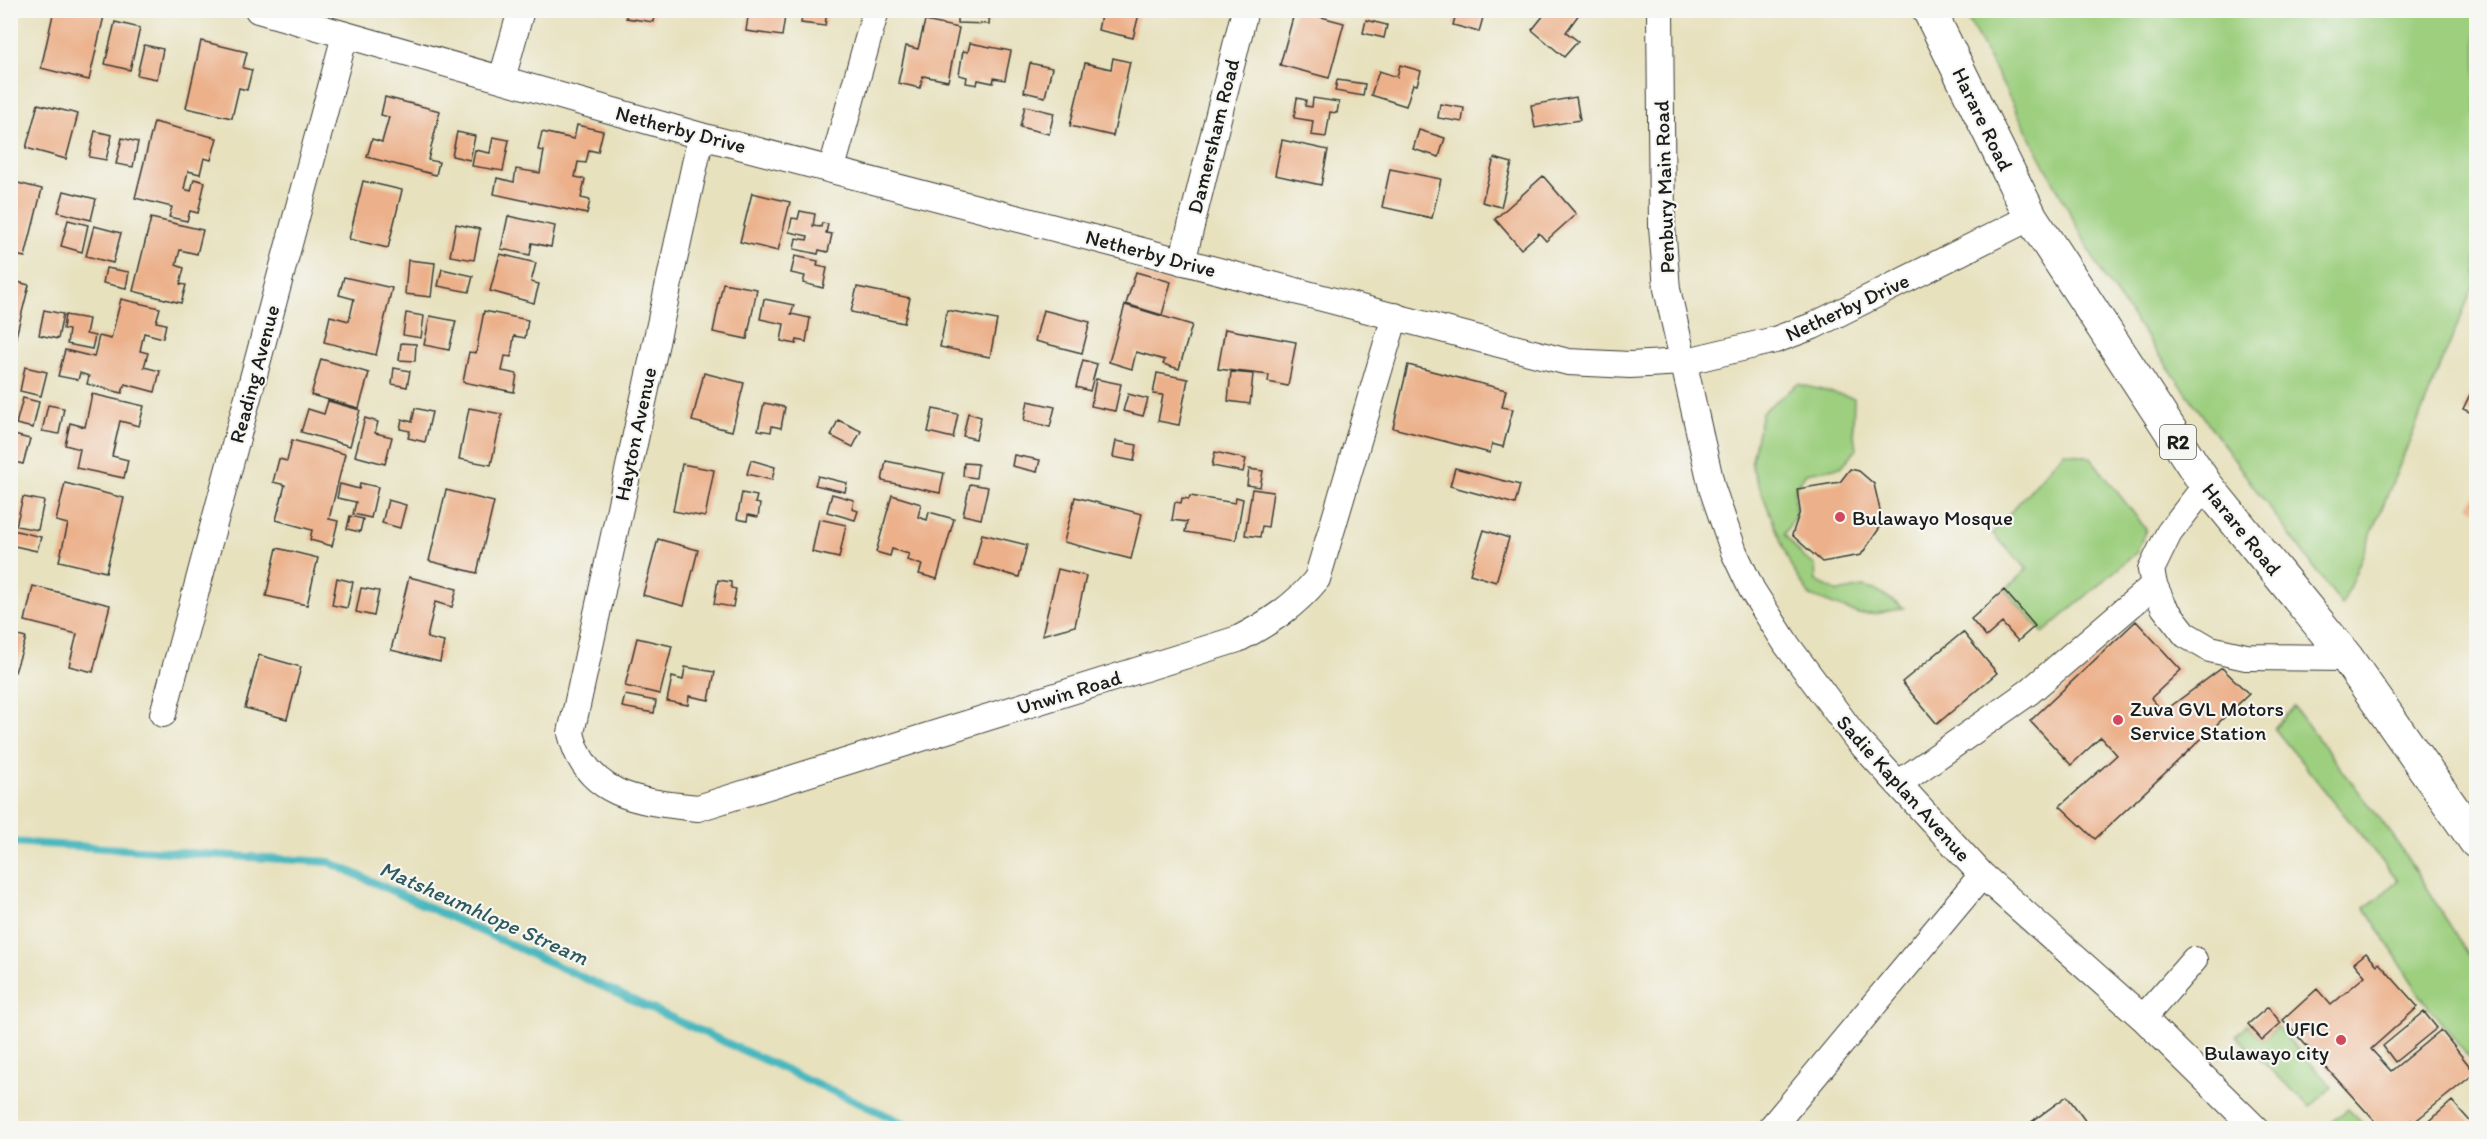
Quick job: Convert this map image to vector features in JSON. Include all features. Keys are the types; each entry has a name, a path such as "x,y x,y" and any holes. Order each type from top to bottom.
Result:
{"highway":[{"name":"Harare Road","path":"1929,10 2031,217 2206,485 2347,658 2476,842"}],"street":[{"name":"Netherby Drive","path":"258,10 701,136 832,168 1568,362 1630,365 1683,362 1775,340 1814,326 2031,217"},
{"path":"502,79 521,10"},
{"path":"832,168 876,10"},
{"name":"Damersham Road","path":"1182,262 1245,10"},
{"name":"Penbury Main Road","path":"1660,10 1662,226 1667,289 1683,362"},
{"name":"Reading Avenue","path":"163,714 345,34"},
{"name":"Hayton Avenue","path":"571,733 701,136"},
{"name":"Unwin Road","path":"571,733 575,750 587,767 609,790 648,802 698,808 1238,639 1276,617 1301,598 1317,579 1395,316"},
{"name":"Sadie Kaplan Avenue","path":"1683,362 1712,488 1734,552 1752,590 1786,645 1856,738 1982,875 2143,1018 2255,1128"},
{"path":"2206,485 2169,533 2151,570 2154,585 2164,607 2186,635 2210,649 2246,657 2347,658"},
{"path":"1898,784 2029,692 2154,585"},
{"path":"1771,1128 1982,875"},
{"path":"2143,1018 2194,960"}],"green space":[{"path":"1964,11 2476,11 2476,280 2342,605 2251,483 2103,276"},
{"path":"1798,384 1854,398 1853,425 1856,450 1841,467 1806,473 1795,488 1795,516 1784,534 1803,557 1815,565 1816,581 1838,592 1863,587 1878,591 1904,608 1875,614 1858,614 1810,596 1791,567 1751,465 1762,412"},
{"path":"2064,452 2090,457 2146,529 2137,552 2043,633 2005,590 2027,569 1992,533"},
{"path":"2294,707 2393,836 2476,966 2476,1067 2422,998 2365,908 2398,881 2274,728"},
{"path":"2248,1024 2262,1040 2277,1027 2332,1087 2310,1107 2236,1036"},
{"path":"2348,1109 2367,1128 2331,1128 2327,1125"}],"building":[{"path":"54,10 81,10 104,16 89,80 41,68"},
{"path":"627,10 655,10 653,22 626,18"},
{"path":"749,10 786,10 782,36 746,31"},
{"path":"803,10 827,10 825,26 801,23"},
{"path":"957,10 990,10 989,24 957,23"},
{"path":"1102,10 1140,10 1133,38 1098,30"},
{"path":"1295,10 1344,23 1329,78 1280,65"},
{"path":"1361,10 1384,10 1383,16"},
{"path":"1457,10 1485,10 1479,32 1453,25"},
{"path":"1548,10 1582,10 1566,32 1578,41 1564,57 1532,30"},
{"path":"1366,20 1387,25 1384,38 1363,33"},
{"path":"925,21 959,28 948,81 923,76 920,88 898,83 906,46 918,49"},
{"path":"115,22 140,28 130,70 105,64"},
{"path":"201,41 247,52 243,68 252,70 247,90 239,88 232,118 186,108"},
{"path":"970,43 1011,51 1005,80 994,78 993,83 978,80 977,85 966,83 967,77 959,75 963,51 968,52"},
{"path":"144,45 163,49 157,79 137,75"},
{"path":"1113,58 1130,62 1113,136 1070,126 1085,63 1111,69"},
{"path":"1030,63 1052,68 1045,97 1024,92"},
{"path":"1400,65 1421,71 1417,85 1413,84 1406,106 1371,95 1379,71 1397,77"},
{"path":"1337,80 1365,84 1363,96 1335,91"},
{"path":"385,97 440,111 428,160 439,162 436,175 367,157 372,139 382,142 389,117 381,115"},
{"path":"1576,97 1580,120 1535,128 1531,105"},
{"path":"1297,98 1306,100 1305,106 1312,107 1313,98 1339,102 1337,113 1330,112 1326,137 1311,135 1313,121 1294,118"},
{"path":"38,104 78,114 66,159 26,148"},
{"path":"1440,104 1464,108 1462,122 1438,118"},
{"path":"1025,106 1054,113 1049,134 1020,127"},
{"path":"154,122 217,138 211,160 204,158 200,174 188,171 184,189 191,191 194,179 205,182 198,213 190,211 187,221 169,217 172,207 135,198"},
{"path":"577,125 603,131 598,152 589,150 586,163 578,162 575,177 585,179 581,198 590,200 587,214 494,194 497,178 514,182 516,169 540,173 544,151 538,150 542,132 574,139"},
{"path":"1419,130 1445,138 1439,157 1413,149"},
{"path":"95,131 112,135 106,160 89,157"},
{"path":"457,132 475,136 470,160 452,156"},
{"path":"493,137 509,140 503,171 472,166 475,150 490,153"},
{"path":"122,138 138,142 133,167 116,164"},
{"path":"1282,140 1328,150 1321,185 1275,175"},
{"path":"1494,158 1512,163 1501,207 1482,202"},
{"path":"1390,169 1441,179 1432,218 1382,207"},
{"path":"1543,176 1576,214 1546,241 1539,233 1521,249 1495,219"},
{"path":"10,181 42,189 25,257 10,254"},
{"path":"363,181 402,190 388,248 349,239"},
{"path":"64,191 96,199 91,220 58,212"},
{"path":"752,193 790,202 778,251 740,242"},
{"path":"800,211 815,214 813,226 821,227 822,223 828,224 826,233 832,234 828,252 819,250 818,254 794,249 796,238 807,240 808,236 789,232 792,218 798,219"},
{"path":"508,216 555,226 551,247 532,243 530,255 501,249"},
{"path":"151,218 203,230 197,254 180,250 176,265 184,268 180,284 186,285 181,303 133,291"},
{"path":"68,220 88,225 82,252 61,246"},
{"path":"456,224 480,229 474,260 450,256"},
{"path":"94,226 121,233 113,263 86,256"},
{"path":"500,254 536,263 531,282 539,284 534,303 490,291"},
{"path":"795,256 818,261 817,266 827,268 823,288 803,283 805,276 791,273"},
{"path":"408,260 435,263 431,297 405,294"},
{"path":"106,268 129,272 126,288 103,283"},
{"path":"442,269 473,276 469,292 438,286"},
{"path":"1136,272 1171,282 1162,315 1126,304"},
{"path":"344,277 392,288 376,355 324,342 330,316 349,321 354,299 339,295"},
{"path":"10,280 29,285 11,356 10,356"},
{"path":"723,283 757,289 747,339 713,332"},
{"path":"857,287 910,298 904,323 851,312"},
{"path":"121,299 160,308 156,322 166,324 163,338 144,333 140,351 148,353 144,367 160,371 155,392 125,384 122,393 87,384 89,376 80,373 78,380 58,376 65,350 94,357 99,336 111,339"},
{"path":"764,299 794,305 791,314 810,318 806,342 797,340 796,344 781,341 784,324 760,319"},
{"path":"1125,305 1192,325 1179,369 1163,364 1165,360 1136,352 1132,369 1109,362"},
{"path":"44,310 63,314 58,339 39,335"},
{"path":"947,310 997,320 990,357 940,347"},
{"path":"1043,310 1090,322 1082,353 1035,341"},
{"path":"484,311 528,320 525,338 514,336 511,357 505,356 502,371 517,374 514,392 463,382 469,352 476,353"},
{"path":"406,313 424,316 421,338 403,335"},
{"path":"65,315 89,319 86,334 95,336 92,349 67,344 69,330 63,329"},
{"path":"430,316 456,321 449,350 424,345"},
{"path":"1225,329 1296,342 1288,386 1268,382 1269,375 1218,369"},
{"path":"401,343 416,344 415,361 399,360"},
{"path":"321,359 369,373 359,408 311,395"},
{"path":"1083,360 1097,364 1090,391 1076,387"},
{"path":"1408,365 1506,390 1502,407 1513,409 1503,447 1492,444 1490,453 1393,428"},
{"path":"25,367 47,372 41,396 20,391"},
{"path":"394,368 410,371 407,387 392,384"},
{"path":"1231,372 1253,374 1250,404 1228,401"},
{"path":"704,373 744,383 732,431 692,421"},
{"path":"1157,373 1188,379 1179,425 1158,421 1163,395 1153,394"},
{"path":"1096,379 1121,384 1115,411 1091,406"},
{"path":"2476,382 2476,415 2463,409"},
{"path":"92,394 144,406 139,426 120,421 112,456 128,460 124,478 76,468 80,449 65,445 70,423 85,427"},
{"path":"1128,394 1148,399 1143,416 1123,411"},
{"path":"23,398 39,402 33,428 16,424"},
{"path":"328,401 360,410 350,446 301,432 308,409 324,414"},
{"path":"1028,401 1055,407 1050,427 1024,420"},
{"path":"764,403 785,407 781,428 772,426 771,432 758,430"},
{"path":"48,405 64,408 59,434 42,431"},
{"path":"415,408 432,412 425,442 408,438 410,431 400,429 402,419 412,422"},
{"path":"469,408 502,414 491,465 459,459"},
{"path":"933,409 958,414 953,438 928,432"},
{"path":"968,413 981,417 976,439 963,436"},
{"path":"365,418 378,422 375,433 392,437 385,464 355,456"},
{"path":"838,420 861,431 853,447 831,436"},
{"path":"10,434 30,439 23,464 10,461"},
{"path":"292,440 345,454 329,519 338,521 332,546 310,540 312,530 276,520 285,485 273,482 279,459 287,461"},
{"path":"1116,441 1137,445 1134,461 1113,457"},
{"path":"1215,452 1246,459 1243,472 1212,466"},
{"path":"1014,455 1040,460 1037,472 1012,466"},
{"path":"751,460 775,467 772,480 747,474"},
{"path":"886,461 944,473 940,493 882,481"},
{"path":"964,463 978,464 976,478 963,476"},
{"path":"682,464 714,470 705,517 673,511"},
{"path":"1455,468 1520,485 1515,504 1450,486"},
{"path":"1249,469 1263,471 1260,487 1247,485"},
{"name":"Bulawayo Mosque","path":"1850,469 1859,471 1874,484 1883,523 1861,555 1822,562 1792,535 1800,511 1797,489 1840,482"},
{"path":"818,476 847,483 845,492 815,485"},
{"path":"65,483 124,498 106,572 59,561 68,524 56,521"},
{"path":"360,483 378,487 371,518 353,514 356,502 337,498 340,484 359,489"},
{"path":"970,484 988,487 981,519 963,515"},
{"path":"1252,489 1273,492 1268,527 1262,526 1260,537 1245,535"},
{"path":"446,490 494,502 477,573 429,561"},
{"path":"742,493 757,496 755,503 760,504 758,517 748,515 747,521 737,519"},
{"path":"2476,493 2476,511 2469,507"},
{"path":"832,494 854,500 852,509 858,511 855,520 827,512"},
{"path":"892,495 921,504 918,517 927,520 929,512 954,519 937,579 919,574 922,565 907,560 909,554 892,549 890,556 876,552"},
{"path":"1190,496 1235,503 1236,497 1243,499 1236,540 1185,532 1187,522 1172,520 1175,502 1181,503 1182,498 1189,499"},
{"path":"23,497 44,501 38,530 16,526"},
{"path":"1075,497 1142,514 1131,559 1064,542"},
{"path":"388,500 406,505 400,528 382,523"},
{"path":"350,516 363,519 360,532 347,529"},
{"path":"819,519 846,525 839,558 812,552"},
{"path":"13,530 41,537 37,551 10,545"},
{"path":"1484,530 1509,538 1496,582 1470,574"},
{"path":"982,534 1027,545 1019,577 974,565"},
{"path":"658,539 698,550 684,606 643,595"},
{"path":"277,548 318,558 307,605 266,596"},
{"path":"1058,569 1086,576 1075,626 1042,635"},
{"path":"409,577 457,589 452,607 435,602 427,638 444,642 440,662 391,650"},
{"path":"337,578 353,582 347,608 332,605"},
{"path":"718,580 731,582 731,588 736,589 733,607 714,604"},
{"path":"33,586 110,605 93,672 69,666 77,634 25,621"},
{"path":"361,588 379,591 374,616 356,612"},
{"path":"2004,590 2035,626 2018,641 2002,623 1986,637 1971,619"},
{"path":"2136,621 2181,670 2151,698 2163,712 2222,668 2249,694 2095,839 2060,806 2117,755 2101,737 2071,765 2030,721"},
{"path":"1963,632 1997,673 1937,724 1902,682"},
{"path":"10,634 26,638 15,672 10,671"},
{"path":"637,638 672,646 660,694 625,686"},
{"path":"259,655 301,667 287,719 245,708"},
{"path":"685,667 715,672 709,700 689,696 688,705 667,701 672,677 683,680"},
{"path":"625,695 656,701 654,713 622,707"},
{"name":"UFIC Bulawayo city","path":"2366,953 2377,965 2379,963 2418,1007 2371,1049 2391,1071 2441,1030 2475,1073 2413,1123 2411,1120 2401,1128 2381,1128 2283,1020 2317,989 2331,1005 2365,976 2354,963"},
{"path":"2268,1007 2281,1023 2262,1040 2248,1024"},
{"path":"2424,1012 2437,1028 2395,1062 2383,1046"},
{"path":"2067,1096 2089,1126 2085,1128 2023,1128"},
{"path":"2452,1101 2476,1128 2422,1128"}],"waterway":[{"name":"Matsheumhlope Stream","path":"10,842 329,862 914,1128"}],"place":[{"name":"Bulawayo Mosque","path":"1840,517"},
{"name":"Zuva GVL Motors Service Station","path":"2118,720"},
{"name":"UFIC Bulawayo city","path":"2341,1040"}]}
